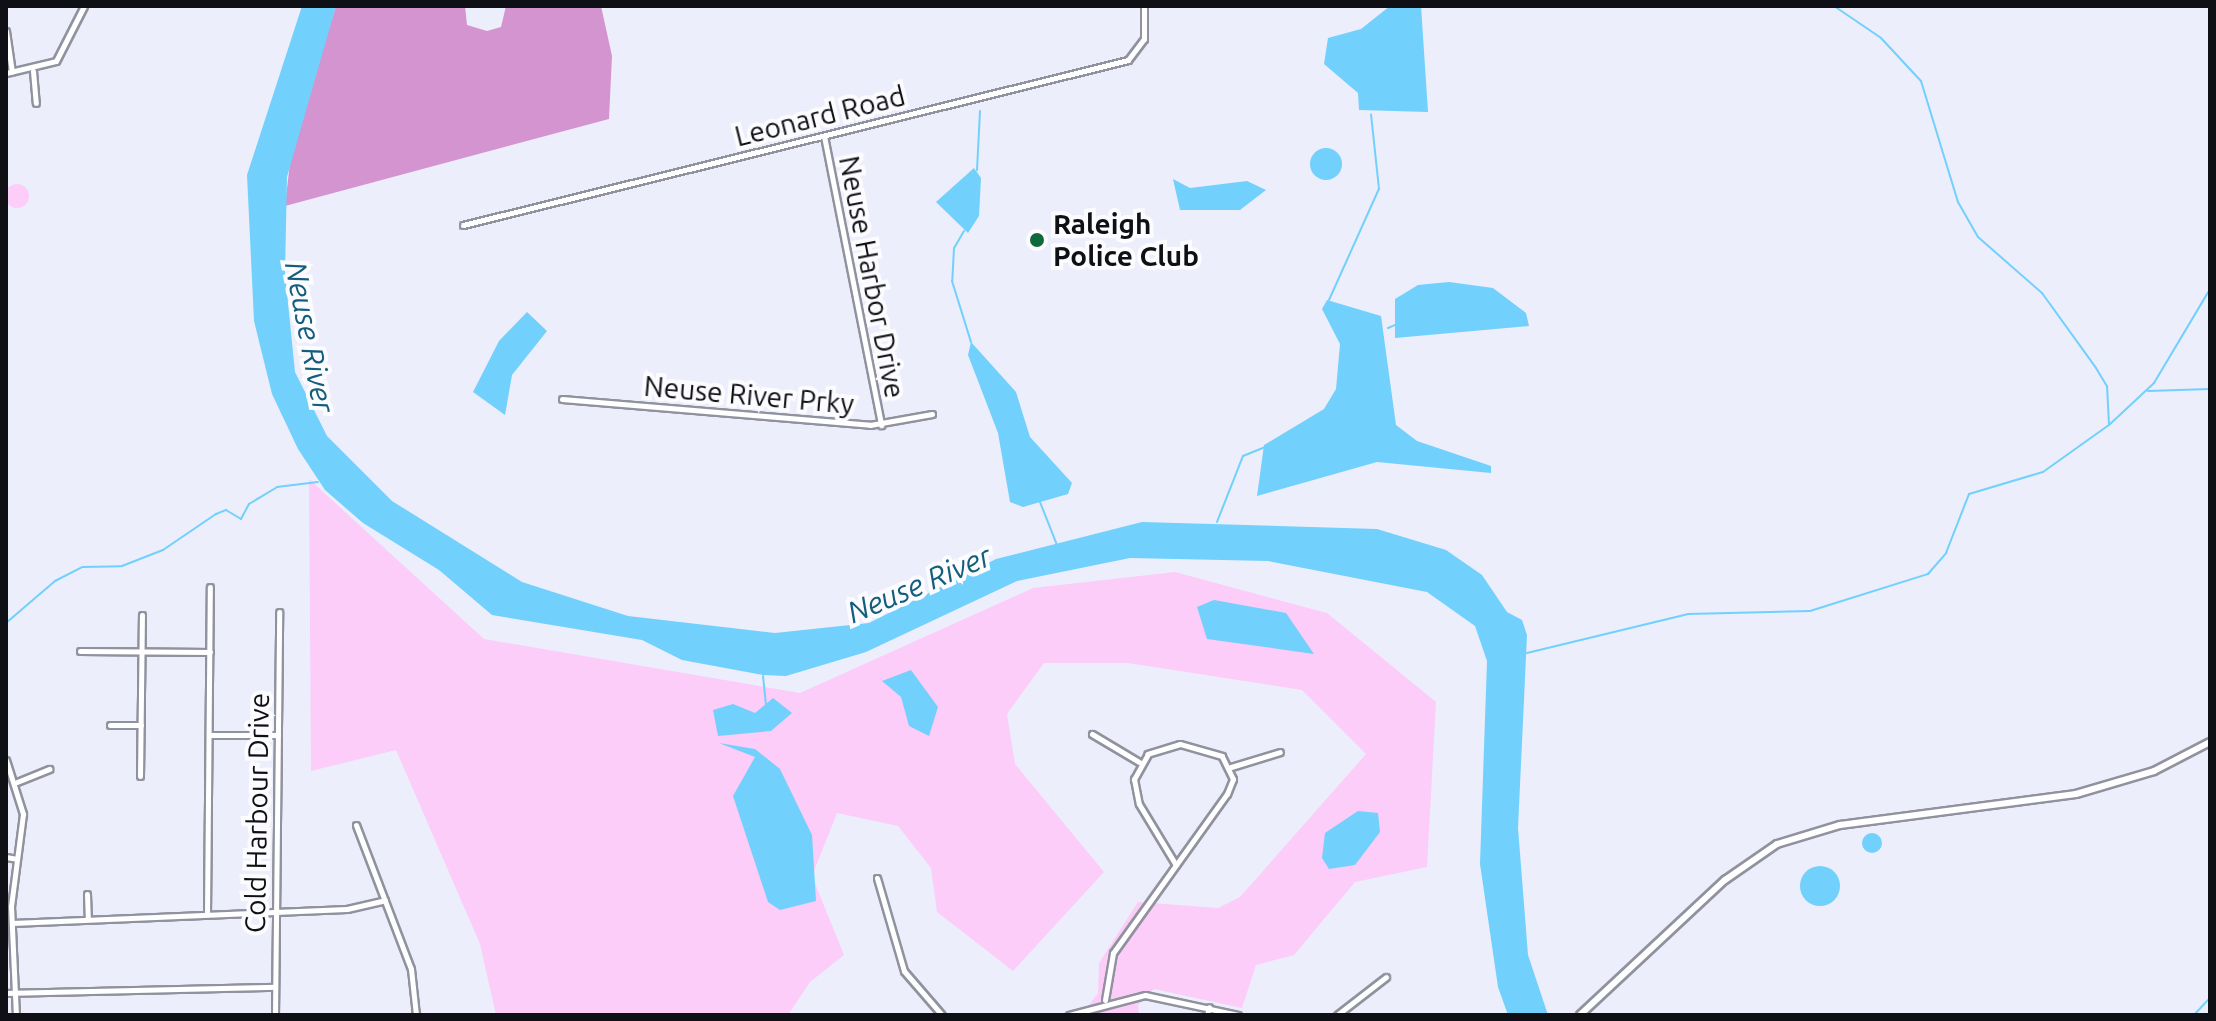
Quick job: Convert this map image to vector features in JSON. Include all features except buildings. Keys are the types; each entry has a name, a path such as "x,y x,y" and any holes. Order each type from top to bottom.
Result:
{"street":[{"path":"6,31 9,72 33,71 61,55 84,6"},
{"name":"Leonard Road","path":"463,225 1134,57 1144,39 1144,6"},
{"path":"33,71 36,103"},
{"name":"Neuse Harbor Drive","path":"824,136 881,425"},
{"name":"Neuse River Prky","path":"562,399 881,425 932,414"},
{"path":"207,914 210,587"},
{"name":"Cold Harbour Drive","path":"275,1015 279,612"},
{"path":"140,776 142,615"},
{"path":"80,651 210,652"},
{"path":"110,725 141,725"},
{"path":"1092,734 1139,762"},
{"path":"209,735 278,735"},
{"path":"1580,1015 1743,864 1786,840 1840,825 2076,794 2154,771 2210,742"},
{"path":"1139,762 1180,744 1217,753 1231,767"},
{"path":"1231,767 1280,752"},
{"path":"6,760 17,782 23,814 12,923 16,1015"},
{"path":"1139,762 1136,796 1176,865"},
{"path":"1105,1000 1109,962 1227,794 1231,767"},
{"path":"17,782 50,769"},
{"path":"356,825 411,969 416,1015"},
{"path":"6,857 17,859"},
{"path":"877,878 904,971 942,1015"},
{"path":"87,894 88,919"},
{"path":"12,923 276,912 385,900"},
{"path":"1337,1015 1386,977"},
{"path":"6,993 275,987"},
{"path":"1069,1015 1105,1000 1157,995 1238,1015"},
{"path":"1207,1015 1209,1007"}],"shaded area":[{"path":"336,6 465,6 467,25 487,31 501,27 506,6 601,6 612,56 609,119 285,206 292,145"},
{"path":"17,184 28,191 29,196 22,207 17,208 6,201 5,196 12,185"},
{"path":"309,479 484,639 800,693 1033,588 1175,572 1327,613 1436,702 1427,867 1355,882 1294,955 1256,965 1242,1008 1154,989 1138,1005 1139,1015 1082,1015 1098,993 1099,963 1138,902 1218,908 1240,897 1366,754 1302,690 1128,663 1044,663 1007,714 1015,764 1104,872 1013,971 937,912 931,868 898,826 837,813 812,876 844,955 810,982 788,1015 496,1015 480,944 396,750 311,771"}],"water":[{"path":"302,6 336,6 287,177 285,273 295,372 327,436 392,501 522,582 628,616 775,633 869,623 996,559 1142,522 1377,529 1446,550 1482,575 1507,612 1522,620 1527,635 1518,828 1528,955 1548,1015 1508,1015 1498,987 1480,864 1487,661 1475,626 1427,592 1268,561 1130,558 1017,581 866,652 786,676 763,675 682,660 642,640 492,615 439,570 363,523 325,490 298,449 272,394 254,321 247,175"},
{"path":"1390,6 1421,6 1428,112 1359,110 1358,93 1324,64 1328,38 1361,29"},
{"path":"1326,148 1337,153 1342,164 1337,175 1326,180 1315,175 1310,164 1315,153"},
{"path":"974,168 981,178 979,216 968,233 936,202"},
{"path":"1173,179 1190,188 1247,181 1266,190 1240,210 1180,210"},
{"path":"1449,282 1493,288 1526,313 1529,326 1395,338 1395,299 1418,285"},
{"path":"1327,300 1381,316 1396,425 1417,441 1491,466 1491,473 1377,462 1257,496 1264,445 1324,409 1336,389 1340,344 1322,309"},
{"path":"527,312 547,331 512,375 505,415 473,392 499,341"},
{"path":"971,342 1016,392 1030,437 1072,483 1068,494 1023,507 1010,502 998,433 968,355"},
{"path":"1214,600 1286,613 1314,654 1207,639 1197,607"},
{"path":"911,670 938,707 929,736 909,726 901,697 882,681"},
{"path":"773,698 792,713 771,731 718,736 713,710 733,704 755,713"},
{"path":"719,743 755,749 780,769 812,835 816,901 780,910 768,902 733,796 755,757"},
{"path":"1358,811 1378,813 1380,832 1355,865 1329,869 1322,858 1325,833"},
{"path":"1872,833 1879,836 1882,843 1879,850 1872,853 1865,850 1862,843 1865,836"},
{"path":"1820,866 1834,872 1840,886 1834,900 1820,906 1806,900 1800,886 1806,872"}],"waterway":[{"path":"1834,6 1881,38 1921,81 1958,202 1978,237 2042,293 2096,368 2107,386 2109,425"},
{"path":"977,170 980,111"},
{"path":"1329,300 1379,189 1371,114"},
{"path":"964,231 954,248 952,281 971,342"},
{"path":"1527,653 1688,614 1810,611 1928,574 1946,553 1969,494 2043,472 2109,425 2154,383 2210,289"},
{"path":"1388,328 1395,325"},
{"path":"2148,391 2210,389"},
{"path":"1217,522 1243,456 1265,447"},
{"path":"6,623 55,581 83,567 122,566 163,550 226,510 241,519 249,504 277,487 318,482"},
{"path":"1040,502 1057,545"},
{"path":"763,676 766,705"},
{"path":"2194,1015 2210,998"}],"place":[{"name":"Raleigh Police Club","path":"1037,240"}],"water label":[{"name":"Neuse River","path":"310,337"},
{"name":"Neuse River","path":"919,584"}]}
